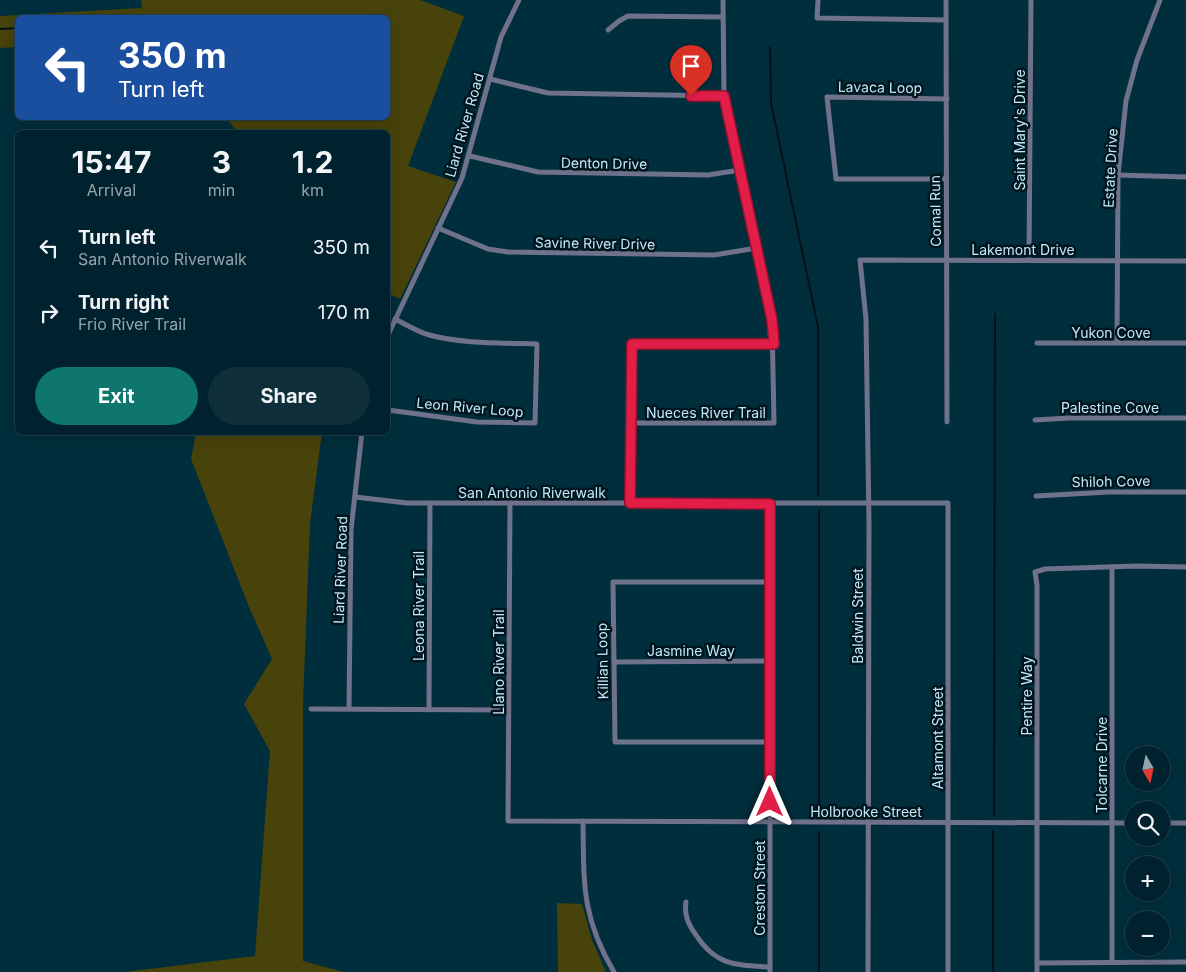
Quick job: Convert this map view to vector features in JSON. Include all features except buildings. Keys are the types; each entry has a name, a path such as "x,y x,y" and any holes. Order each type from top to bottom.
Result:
{"street":[{"name":"Liard River Road","path":"390,330 456,192 470,156 501,37 519,0"},
{"name":"Nueces River Trail","path":"630,423 774,423 774,344 772,320 724,96 723,0"},
{"path":"818,0 817,18 946,20"},
{"name":"Comal Run","path":"946,0 947,422"},
{"name":"Saint Mary's Drive","path":"1030,260 1032,0"},
{"name":"Estate Drive","path":"1117,342 1119,260 1118,175 1126,101 1137,60 1160,0"},
{"path":"608,30 618,20 628,16 723,17"},
{"path":"490,79 548,93 724,96"},
{"name":"Lavaca Loop","path":"946,179 836,179 827,97 947,99"},
{"name":"Denton Drive","path":"470,156 538,172 708,175 740,170"},
{"path":"1118,175 1186,177"},
{"name":"Savine River Drive","path":"438,228 488,249 508,252 714,256 756,248"},
{"name":"Lakemont Drive","path":"860,260 1186,261"},
{"name":"Baldwin Street","path":"860,260 866,319 869,503 868,972"},
{"name":"Leon River Loop","path":"390,410 477,422 535,423 537,344 446,338 427,334 395,319"},
{"name":"Yukon Cove","path":"1037,343 1186,343"},
{"path":"630,503 632,344 774,344"},
{"name":"Palestine Cove","path":"1035,420 1186,418"},
{"name":"Liard River Road","path":"349,709 349,561 362,435"},
{"name":"Shiloh Cove","path":"1036,496 1100,492 1186,492"},
{"name":"San Antonio Riverwalk","path":"355,497 398,503 948,503"},
{"name":"Leona River Trail","path":"429,710 430,503"},
{"name":"Altamont Street","path":"948,503 948,972"},
{"name":"Llano River Trail","path":"508,821 510,504"},
{"name":"Creston Street","path":"770,504 770,969"},
{"name":"Tolcarne Drive","path":"1112,567 1112,962"},
{"name":"Pentire Way","path":"1037,972 1037,584 1035,572 1045,569 1186,567"},
{"name":"Killian Loop","path":"770,582 613,582 615,742 770,742"},
{"name":"Jasmine Way","path":"614,662 769,661"},
{"path":"311,709 508,710"},
{"name":"Holbrooke Street","path":"508,821 1125,823"},
{"path":"583,821 584,894 590,921 603,954 614,972"},
{"path":"1170,823 1186,823"},
{"path":"686,902 685,912 688,923 710,953 732,963 770,969"},
{"path":"1038,962 1186,962"}],"shaded area":[{"path":"141,0 420,0 464,16 408,166 456,182 400,299 390,294 390,130 236,130 228,120 390,120 390,15 18,15 142,8"},
{"path":"15,15 15,47 0,48 0,16"},
{"path":"195,435 322,435 310,523 303,705 303,961 344,972 125,972 255,956 270,751 244,704 272,659 249,607 191,459"},
{"path":"557,903 582,904 592,940 606,972 558,972"}],"waterway":[{"path":"0,29 15,28"},
{"path":"770,47 771,103 818,327 818,496"},
{"path":"994,815 995,314"},
{"path":"819,511 819,813"},
{"path":"993,831 993,972"},
{"path":"819,832 819,972"}],"route":[{"path":"691,96 724,96 772,320 774,344 632,344 630,503 770,504 770,802"}]}
